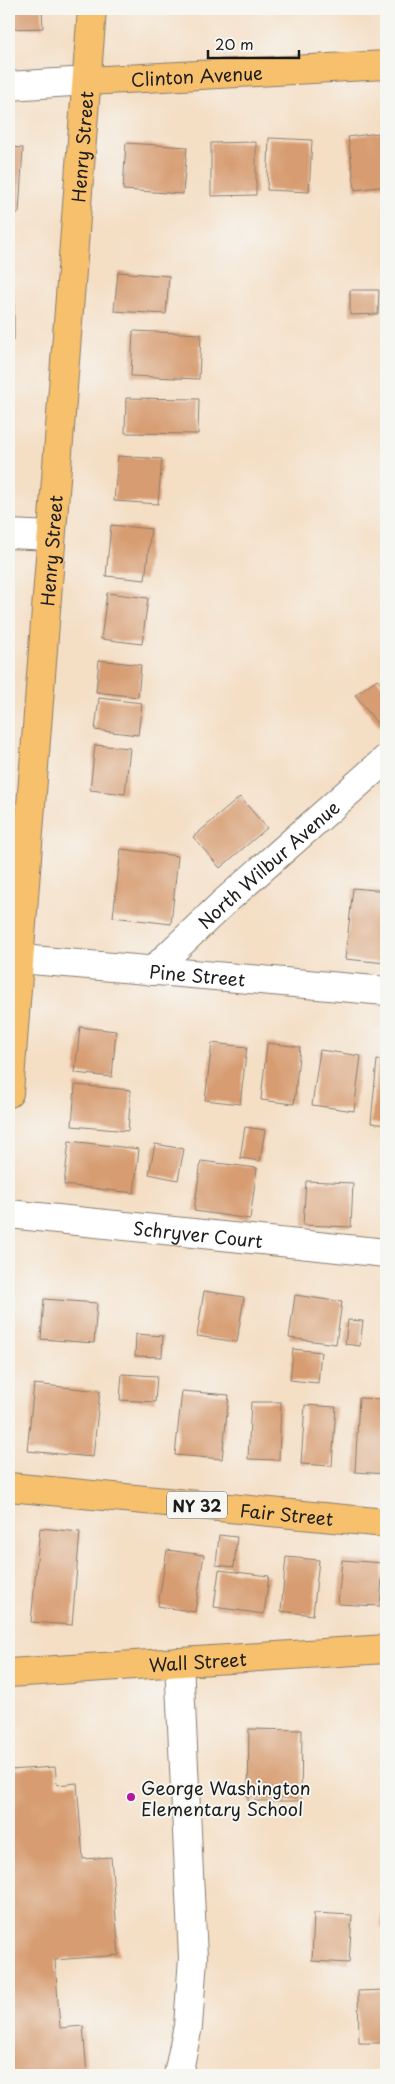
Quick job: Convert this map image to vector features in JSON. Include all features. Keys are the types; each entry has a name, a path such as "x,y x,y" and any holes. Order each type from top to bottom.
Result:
{"main road":[{"name":"Henry Street","path":"9,1093 14,958 51,536 92,9"},
{"name":"Clinton Avenue","path":"87,81 386,65"},
{"name":"Fair Street","path":"9,1487 386,1523"},
{"name":"Wall Street","path":"9,1673 386,1649"}],"street":[{"name":"Clinton Avenue","path":"9,86 87,81"},
{"path":"9,534 51,536"},
{"name":"North Wilbur Avenue","path":"152,971 222,905 386,759"},
{"name":"Pine Street","path":"14,958 386,991"},
{"name":"Schryver Court","path":"9,1214 386,1253"},
{"path":"178,2075 188,2026 193,1958 179,1662"}],"building":[{"path":"9,9 42,9 43,28 9,29"},
{"path":"141,9 159,9 159,10 142,12"},
{"path":"386,132 386,186 355,190 348,137"},
{"path":"269,138 312,140 309,192 267,190"},
{"path":"256,142 256,195 211,196 211,143"},
{"path":"126,143 187,147 183,194 123,190"},
{"path":"9,147 23,148 19,213 9,213"},
{"path":"118,272 169,276 166,314 114,311"},
{"path":"350,290 379,290 378,314 350,315"},
{"path":"9,292 14,292 14,340 9,340"},
{"path":"133,331 201,334 199,379 131,376"},
{"path":"126,398 199,399 198,434 125,433"},
{"path":"118,456 162,459 158,504 114,501"},
{"path":"111,525 151,529 145,580 106,576"},
{"path":"107,593 148,598 142,644 101,639"},
{"path":"99,660 141,665 138,697 96,692"},
{"path":"377,679 386,691 386,721 379,726 355,695"},
{"path":"99,698 142,703 138,735 95,730"},
{"path":"95,745 130,748 125,794 90,790"},
{"path":"240,797 267,828 220,868 193,837"},
{"path":"121,849 178,856 171,924 113,917"},
{"path":"353,888 386,891 386,963 345,959"},
{"path":"80,1027 116,1031 112,1077 75,1073"},
{"path":"212,1043 247,1047 240,1104 205,1100"},
{"path":"267,1043 300,1047 294,1104 261,1100"},
{"path":"320,1050 361,1056 354,1111 312,1105"},
{"path":"377,1060 386,1061 386,1125 371,1123"},
{"path":"75,1085 131,1090 128,1131 72,1126"},
{"path":"245,1127 265,1130 260,1161 240,1158"},
{"path":"69,1141 139,1149 134,1193 64,1185"},
{"path":"155,1144 184,1149 178,1180 149,1174"},
{"path":"201,1161 257,1168 250,1219 194,1211"},
{"path":"306,1181 353,1183 351,1227 303,1225"},
{"path":"204,1291 244,1297 237,1342 197,1336"},
{"path":"295,1295 342,1302 336,1344 289,1338"},
{"path":"44,1299 97,1303 94,1343 41,1339"},
{"path":"348,1320 363,1321 360,1346 345,1344"},
{"path":"136,1334 163,1336 162,1357 135,1356"},
{"path":"293,1349 321,1352 318,1383 290,1380"},
{"path":"122,1374 157,1376 155,1402 120,1400"},
{"path":"34,1384 100,1391 93,1457 27,1451"},
{"path":"182,1391 229,1395 222,1459 175,1455"},
{"path":"359,1398 386,1399 386,1474 355,1472"},
{"path":"251,1402 281,1402 279,1460 248,1459"},
{"path":"305,1405 336,1407 332,1466 301,1464"},
{"path":"40,1528 80,1532 72,1625 31,1622"},
{"path":"219,1535 237,1537 234,1567 216,1565"},
{"path":"167,1550 204,1555 195,1612 158,1606"},
{"path":"286,1557 319,1560 313,1615 281,1611"},
{"path":"342,1560 383,1563 380,1606 338,1604"},
{"path":"219,1570 269,1576 264,1614 214,1607"},
{"path":"249,1729 302,1730 301,1801 248,1801"},
{"path":"55,1767 57,1785 77,1783 83,1859 111,1857 119,1955 55,1960 60,2028 83,2026 87,2075 9,2075 9,1770"},
{"path":"386,1886 386,1927 381,1926"},
{"path":"314,1913 352,1915 349,1963 312,1961"},
{"path":"386,1990 386,2043 359,2043 358,1991"}],"place":[{"name":"George Washington Elementary School","path":"131,1797"}]}
